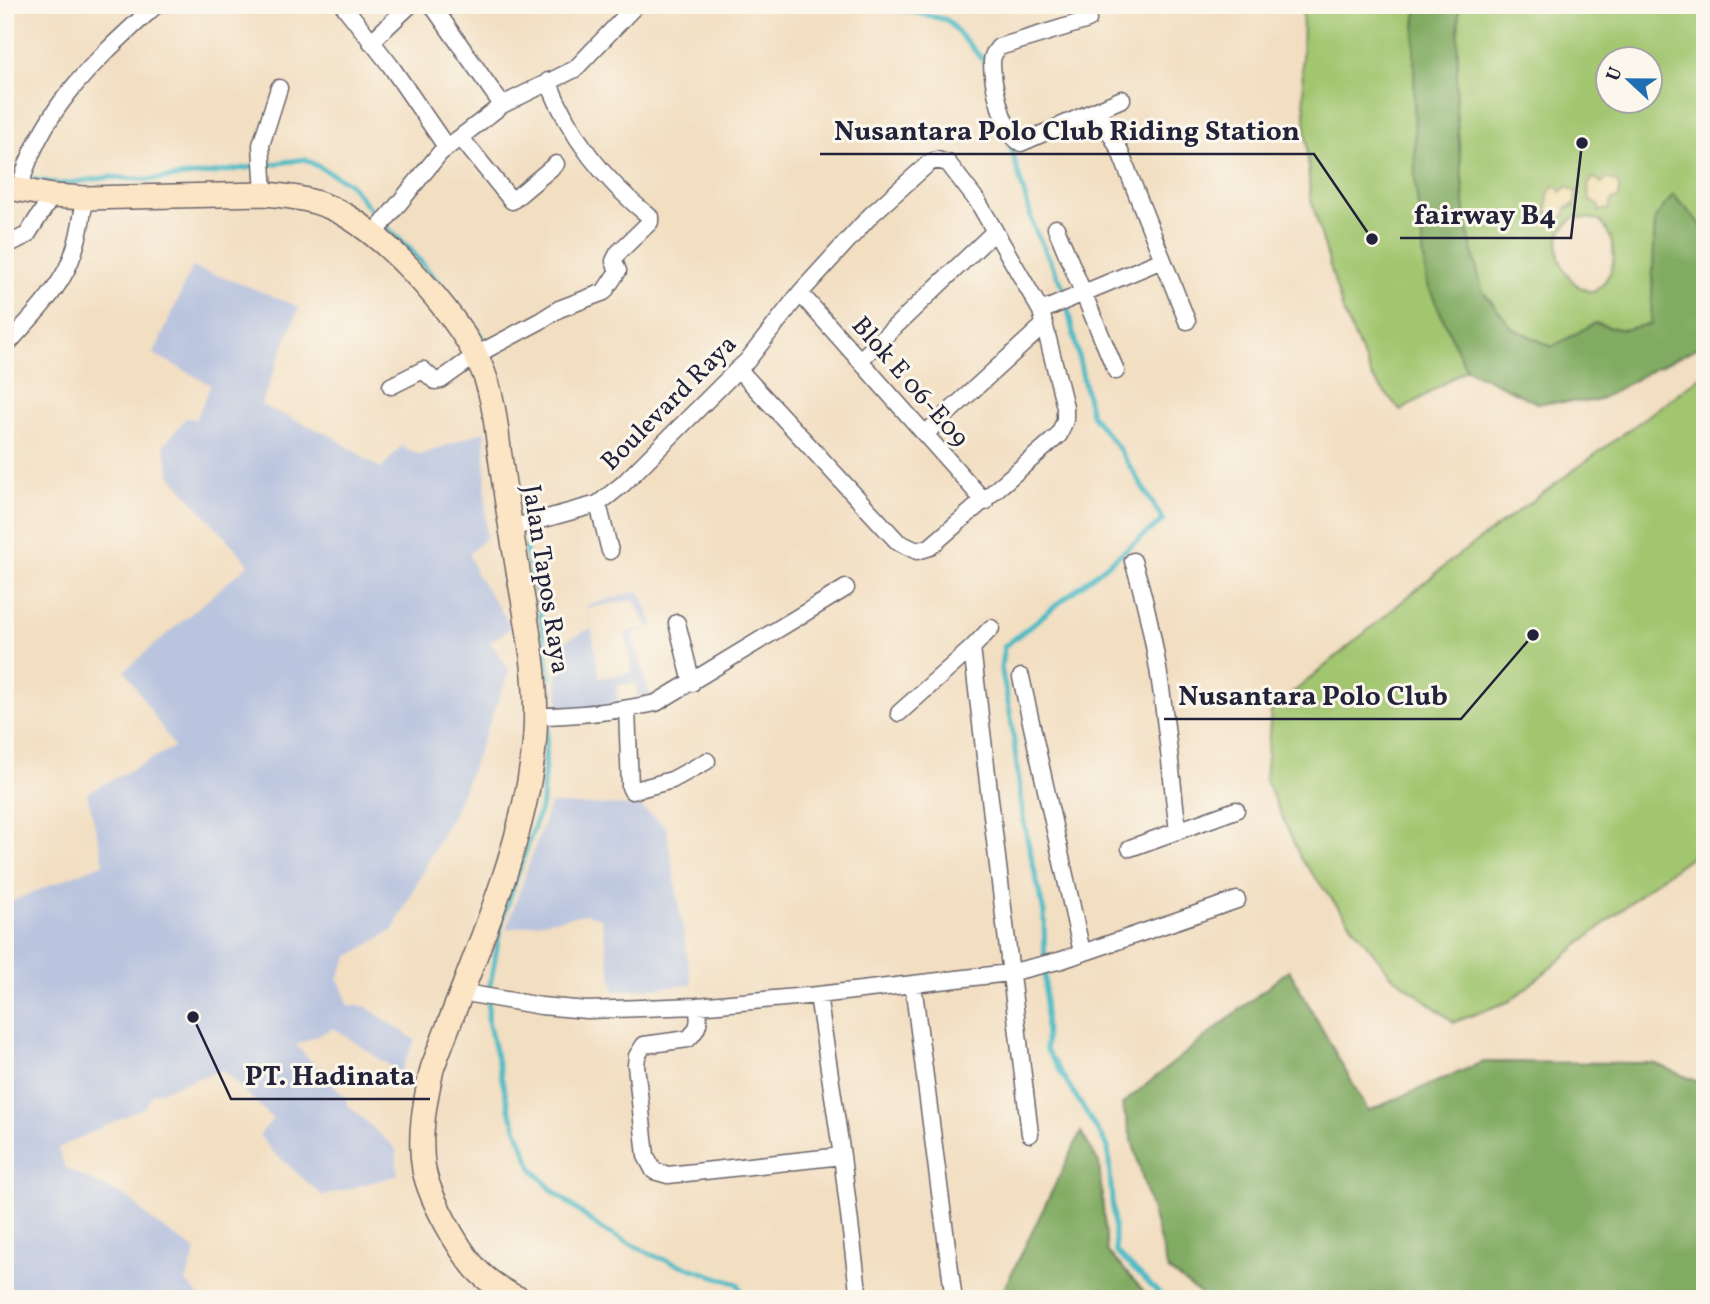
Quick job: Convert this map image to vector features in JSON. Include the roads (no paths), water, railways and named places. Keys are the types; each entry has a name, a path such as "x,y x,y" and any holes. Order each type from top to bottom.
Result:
{"main road":[{"name":"Jalan Tapos Raya","path":"12,189 85,198 263,184 292,196 317,202 377,231 433,296 485,350 490,393 518,527 531,639 548,716 533,762 524,810 469,994 432,1069 426,1097 422,1149 424,1172 443,1216 477,1270 520,1299"}],"street":[{"path":"12,189 23,175 47,123 60,103 92,64 156,5"},
{"path":"343,5 454,143 512,201 556,164"},
{"path":"371,42 410,5"},
{"path":"432,5 502,105"},
{"path":"377,231 440,153 502,105 575,69 636,5"},
{"path":"1088,20 999,47 993,53 992,60 1009,134 1015,141 1029,141 1122,99"},
{"path":"391,386 423,370 438,382 485,350 559,309 604,292 618,271 614,261 618,253 650,222 650,217 627,199 596,167 560,112 548,81"},
{"path":"263,184 260,151 279,89"},
{"path":"1098,111 1119,149 1187,321"},
{"name":"Boulevard Raya","path":"610,551 598,504 623,484 747,361 800,293 871,215 933,160 942,160 950,165 978,202 994,232"},
{"path":"5,246 27,235 52,196"},
{"path":"5,348 63,277 74,253 85,198"},
{"path":"1056,228 1077,298 1116,371"},
{"path":"738,369 898,542 911,549 924,551 930,547 985,502 1059,435 1063,428 1065,407 1046,315 994,232 860,360"},
{"path":"925,434 1046,315 1162,260"},
{"name":"Blok E 06-E09","path":"800,293 985,502"},
{"path":"518,527 598,504"},
{"path":"1133,561 1142,589 1157,666 1178,831"},
{"path":"548,716 627,709 656,703 846,588"},
{"path":"677,623 692,682"},
{"path":"899,713 991,628"},
{"path":"972,648 1017,972 1030,1134"},
{"path":"1021,677 1082,952"},
{"path":"627,709 631,790 637,791 673,779 707,761"},
{"path":"1130,848 1236,810"},
{"path":"469,994 541,1006 587,1010 696,1006 818,996 1017,972 1062,960 1237,900"},
{"path":"913,984 953,1293"},
{"path":"818,996 842,1156 859,1299"},
{"path":"696,1006 700,1020 698,1028 688,1039 644,1045 637,1056 646,1156 654,1171 668,1175 842,1156"}],"waterway":[{"path":"883,5 947,20 985,62 987,68"},
{"path":"1009,141 1034,228 1063,287 1091,414 1119,449 1163,520 1004,647 1001,667 1011,718 1024,824 1044,913 1046,1049 1108,1147 1116,1252 1165,1299"},
{"path":"31,179 61,184 111,177 149,180 305,159 350,184 378,219 410,249 477,328 492,359 494,372"},
{"path":"5,175 15,177"},
{"path":"525,547 539,606 550,678"},
{"path":"550,692 542,804 502,920 489,990 488,1021 509,1109 532,1168 552,1190 601,1229 657,1257 738,1284 745,1299"}],"place":[{"name":"fairway B4","path":"1582,143"},
{"name":"Nusantara Polo Club Riding Station","path":"1372,239"},
{"name":"Nusantara Polo Club","path":"1533,635"},
{"name":"PT. Hadinata","path":"193,1017"}]}
